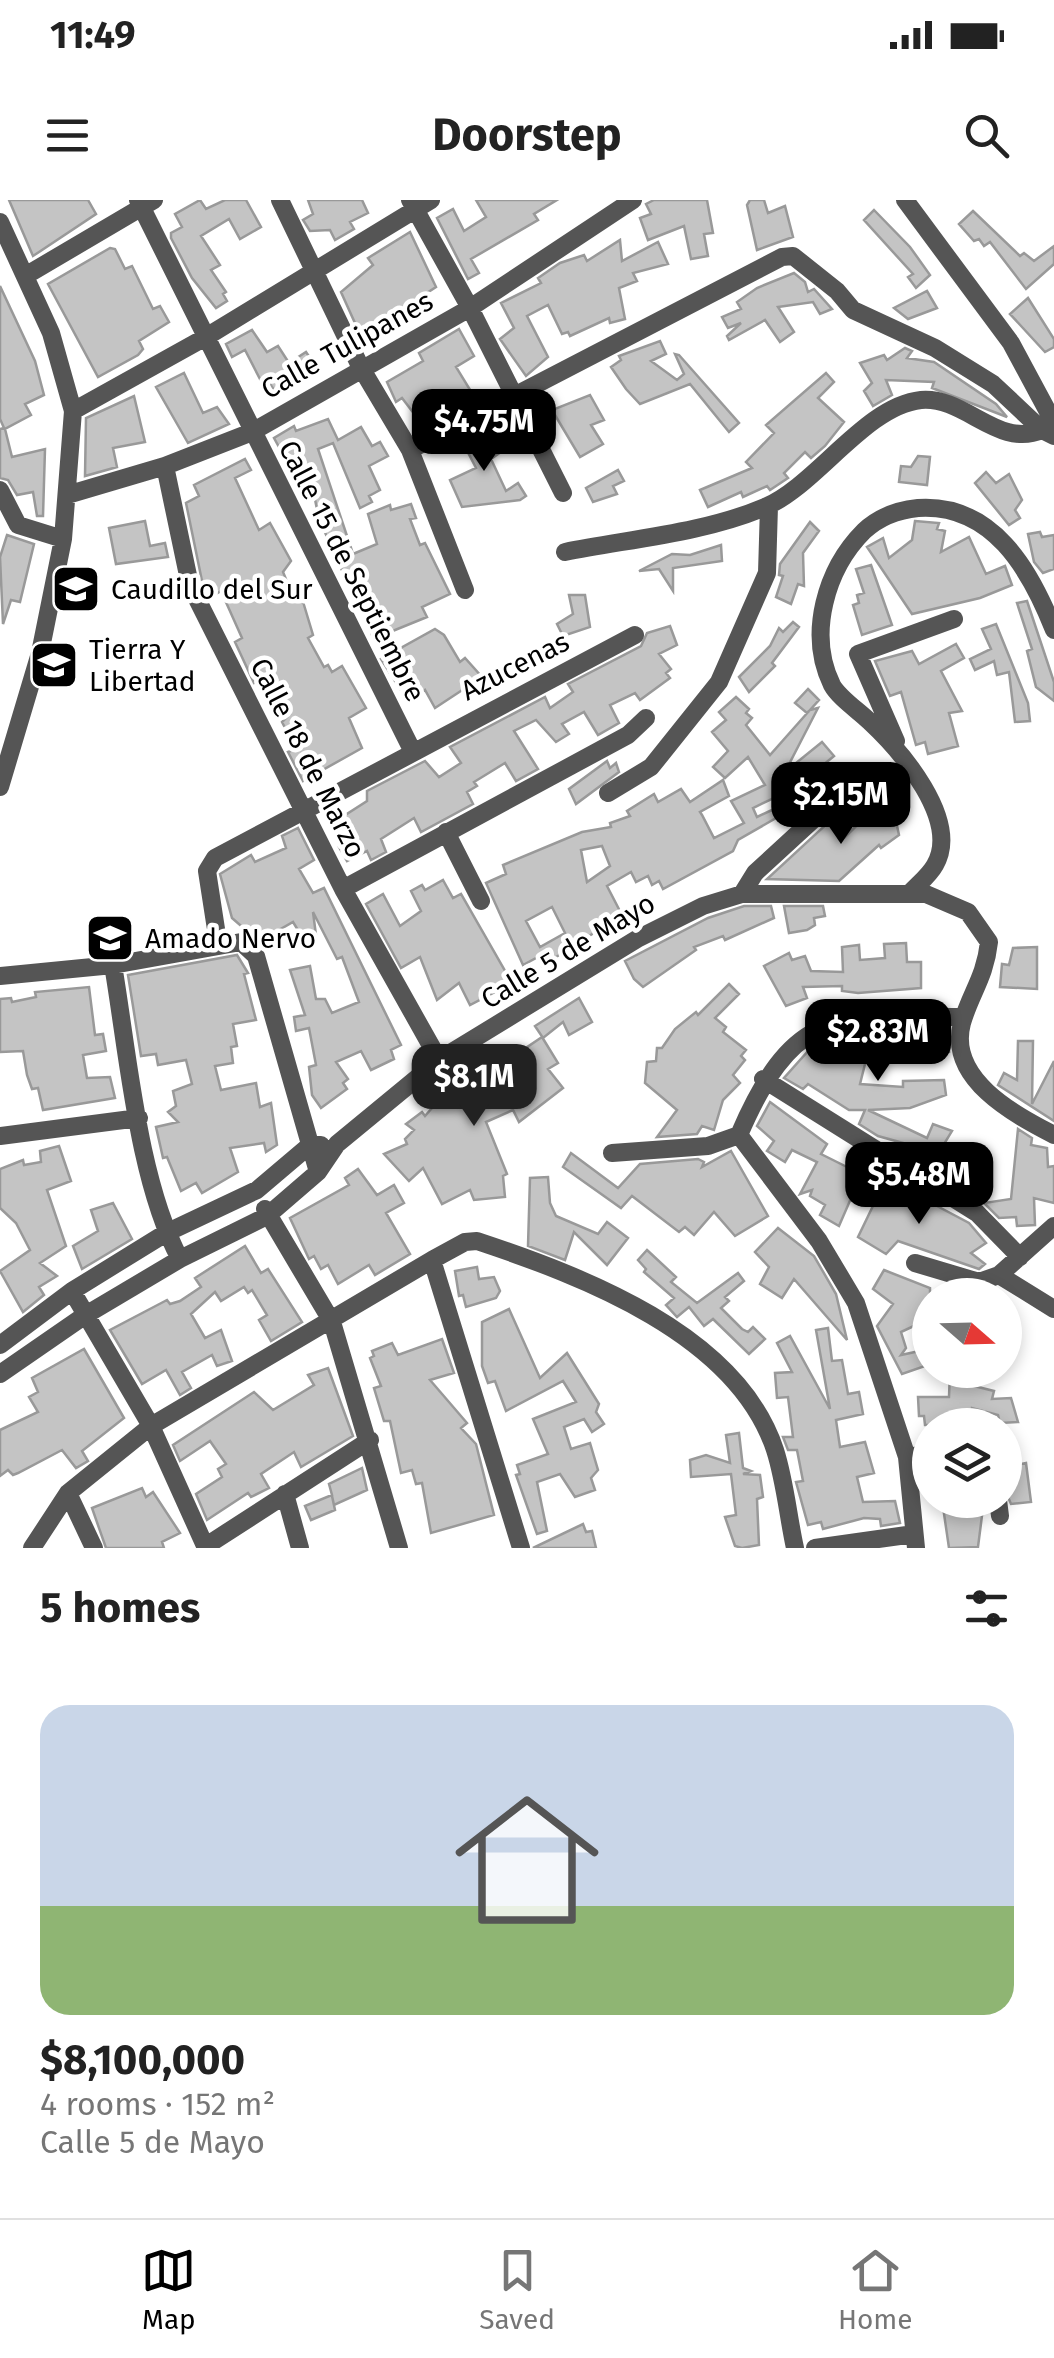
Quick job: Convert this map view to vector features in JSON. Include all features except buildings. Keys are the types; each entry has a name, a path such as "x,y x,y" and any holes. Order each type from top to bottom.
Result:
{"street":[{"path":"280,200 360,366 410,450 465,590"},
{"path":"73,411 206,337 412,205 431,200"},
{"name":"Calle Tulipanes","path":"67,495 165,466 252,432 360,366 470,308 634,200"},
{"path":"904,200 1011,343 1050,430"},
{"path":"25,276 145,202"},
{"name":"Calle 15 de Septiembre","path":"145,202 252,432 412,750"},
{"path":"412,205 470,308 512,399 563,493"},
{"path":"0,222 51,333 73,411 63,540 40,653 0,787"},
{"path":"410,450 782,258 794,256 838,291 852,310 935,348 993,384 1050,430"},
{"path":"565,552 722,520 769,506 897,406 936,401 1014,436 1050,430"},
{"name":"Calle 18 de Marzo","path":"165,466 190,586 343,890 440,1060"},
{"path":"0,490 18,525 63,540"},
{"path":"608,793 651,768 720,682 767,573 769,506"},
{"path":"900,750 833,687 822,647 822,612 830,580 843,552 873,522 902,509 927,508 977,519 1000,536 1018,559 1054,630"},
{"path":"910,894 937,864 940,833 928,792 900,750 858,654 954,619"},
{"name":"Azucenas","path":"218,942 210,863 412,750 635,636"},
{"path":"343,890 628,735 646,718"},
{"path":"742,894 756,872 866,772"},
{"path":"446,832 481,901"},
{"name":"Calle 5 de Mayo","path":"0,1374 84,1316 180,1259 268,1216 318,1172 337,1144 440,1060 637,939 702,906 742,894 910,894 947,900 968,912 989,942 986,973 964,1018"},
{"path":"0,976 112,966 218,942 241,942 256,956 318,1172"},
{"path":"112,966 139,1118 166,1233 180,1259"},
{"path":"612,1153 708,1146 739,1135 764,1079 826,1022 874,1017 964,1018 962,1057 970,1074 1011,1112 1054,1135"},
{"path":"764,1079 977,1214 1020,1257"},
{"path":"0,1136 139,1118"},
{"path":"739,1135 819,1241 856,1303 907,1457 915,1541 814,1548"},
{"path":"0,1345 72,1292 166,1233 257,1190 310,1145 337,1144"},
{"path":"257,1190 268,1216 332,1322 399,1548"},
{"path":"915,1263 979,1282 998,1275 1054,1226"},
{"path":"32,1548 68,1493 150,1426 465,1242 490,1246 610,1290 718,1364 746,1393 775,1448 795,1548"},
{"path":"432,1260 521,1548"},
{"path":"998,1275 1054,1309"},
{"path":"72,1292 150,1426 206,1547 370,1440"},
{"path":"907,1457 912,1456"},
{"path":"68,1493 94,1548"},
{"path":"285,1494 300,1548"}],"place":[{"name":"Caudillo del Sur","path":"76,589"},
{"name":"Tierra Y Libertad","path":"54,665"},
{"name":"Amado Nervo","path":"110,938"}]}
